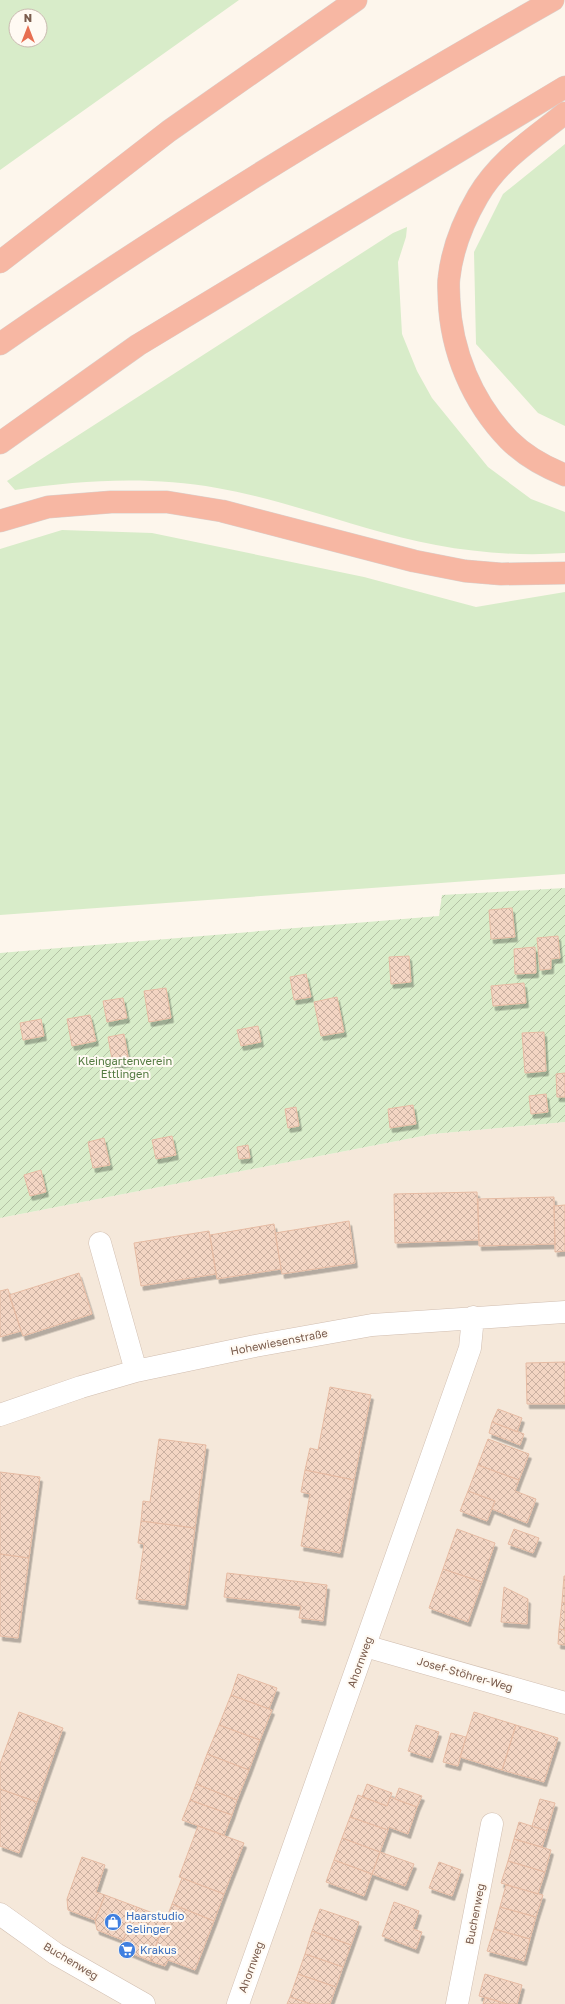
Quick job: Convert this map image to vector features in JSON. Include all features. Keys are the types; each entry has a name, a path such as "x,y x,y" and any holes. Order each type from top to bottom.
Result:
{"highway":[{"path":"0,262 169,131 356,0"},
{"path":"0,344 54,306 273,165 470,47 553,0"},
{"path":"0,443 138,345 565,87"},
{"path":"565,113 507,158 479,195 460,235 449,278 450,318 459,358 479,402 510,440 545,467 565,475"},
{"path":"0,521 48,507 111,502 167,502 222,511 414,561 464,571 501,574 565,573"}],"street":[{"path":"100,1243 136,1372"},
{"name":"Hohewiesenstraße","path":"0,1415 81,1388 136,1372 255,1346 372,1324 565,1312"},
{"name":"Ahornweg","path":"238,2004 366,1646 470,1348 473,1317"},
{"name":"Josef-Stöhrer-Weg","path":"366,1646 565,1703"},
{"name":"Buchenweg","path":"457,2004 492,1824"},
{"name":"Buchenweg","path":"0,1914 56,1954 144,2004"}],"shaded area":[{"path":"565,1122 565,2004 0,2004 0,1218 433,1134"}],"green space":[{"path":"0,0 239,0 0,170"},
{"path":"565,144 565,426 538,413 476,344 474,252 503,194"},
{"path":"407,227 406,237 398,262 402,334 417,371 432,398 488,467 531,499 565,512 565,553 500,553 436,545 381,532 272,500 191,484 116,481 66,484 15,490 7,481 393,233"},
{"path":"62,530 152,533 364,577 476,607 565,592 565,874 0,915 0,549"},
{"name":"Kleingartenverein Ettlingen","path":"565,888 565,1122 433,1134 0,1218 0,953 439,916 442,895"}],"building":[{"path":"512,908 515,937 491,939 489,910"},
{"path":"558,936 560,958 551,959 551,969 540,970 537,938"},
{"path":"535,947 536,973 515,974 514,949"},
{"path":"409,956 411,982 391,984 389,957"},
{"path":"306,974 311,997 294,1000 290,977"},
{"path":"524,983 526,1003 493,1006 491,986"},
{"path":"166,988 171,1018 149,1022 144,991"},
{"path":"337,997 344,1032 321,1036 314,1002"},
{"path":"123,998 127,1018 107,1022 103,1001"},
{"path":"90,1015 96,1041 72,1046 67,1019"},
{"path":"41,1019 44,1036 23,1040 20,1023"},
{"path":"258,1026 261,1042 241,1046 237,1030"},
{"path":"544,1032 546,1071 525,1073 522,1033"},
{"path":"124,1034 129,1062 113,1065 108,1037"},
{"path":"565,1073 565,1097 557,1097 556,1074"},
{"path":"546,1094 548,1112 531,1114 529,1096"},
{"path":"413,1105 416,1124 390,1128 388,1109"},
{"path":"296,1107 299,1126 288,1128 285,1109"},
{"path":"172,1136 176,1155 156,1159 152,1140"},
{"path":"104,1138 110,1165 93,1168 88,1142"},
{"path":"248,1145 250,1158 239,1159 237,1147"},
{"path":"41,1170 46,1192 30,1196 24,1175"},
{"path":"477,1192 479,1240 395,1243 394,1194"},
{"path":"554,1197 555,1244 479,1246 478,1199"},
{"path":"565,1205 565,1251 555,1252 554,1206"},
{"path":"349,1221 355,1263 282,1274 275,1233"},
{"path":"274,1224 281,1269 217,1279 210,1235"},
{"path":"209,1231 216,1274 141,1286 134,1243"},
{"path":"79,1273 92,1314 23,1336 9,1295"},
{"path":"8,1289 21,1331 0,1337 0,1291"},
{"path":"565,1362 565,1404 527,1404 526,1363"},
{"path":"330,1387 371,1395 354,1480 305,1470 310,1448 318,1450"},
{"path":"498,1409 522,1418 517,1432 492,1422"},
{"path":"492,1422 524,1434 520,1445 489,1433"},
{"path":"159,1439 206,1445 195,1528 141,1521 143,1501 150,1502"},
{"path":"488,1439 529,1454 519,1480 478,1465"},
{"path":"478,1465 519,1480 515,1491 536,1499 527,1523 492,1509 495,1501 468,1491"},
{"path":"305,1470 354,1480 340,1553 301,1546 310,1494 301,1492"},
{"path":"0,1472 40,1477 29,1558 0,1554"},
{"path":"468,1491 495,1501 487,1521 460,1511"},
{"path":"141,1521 195,1528 185,1605 136,1599 144,1544 138,1543"},
{"path":"457,1529 495,1543 482,1582 443,1569"},
{"path":"514,1529 539,1538 533,1553 508,1544"},
{"path":"0,1554 29,1558 18,1638 0,1636"},
{"path":"443,1569 482,1582 468,1622 429,1608"},
{"path":"227,1573 327,1585 323,1621 299,1618 301,1606 224,1597"},
{"path":"565,1576 565,1603 562,1602"},
{"path":"504,1587 528,1599 527,1624 501,1622"},
{"path":"562,1602 565,1603 565,1630 559,1629"},
{"path":"559,1629 565,1630 565,1645 558,1644"},
{"path":"238,1674 277,1688 269,1709 231,1695"},
{"path":"231,1695 272,1710 260,1740 219,1725"},
{"path":"19,1712 63,1728 37,1802 0,1789 0,1764"},
{"path":"474,1712 516,1725 502,1770 460,1757"},
{"path":"219,1725 260,1740 249,1770 207,1754"},
{"path":"416,1725 439,1732 430,1758 408,1751"},
{"path":"516,1725 558,1738 544,1782 502,1770"},
{"path":"451,1733 466,1737 458,1766 443,1762"},
{"path":"207,1754 249,1770 237,1800 196,1784"},
{"path":"196,1784 237,1800 232,1815 190,1800"},
{"path":"367,1784 392,1793 387,1806 362,1797"},
{"path":"399,1788 422,1796 417,1807 395,1799"},
{"path":"0,1789 37,1802 19,1853 0,1846"},
{"path":"358,1795 387,1806 390,1797 417,1807 408,1834 389,1827 388,1830 350,1817"},
{"path":"540,1799 555,1803 547,1831 532,1826"},
{"path":"190,1800 232,1815 224,1835 182,1820"},
{"path":"350,1817 388,1830 380,1852 342,1838"},
{"path":"519,1822 547,1831 542,1847 514,1839"},
{"path":"198,1826 244,1843 224,1894 179,1877"},
{"path":"342,1838 380,1852 372,1874 334,1860"},
{"path":"514,1839 551,1850 545,1872 508,1861"},
{"path":"380,1852 414,1864 405,1886 372,1874"},
{"path":"82,1857 105,1865 96,1892 105,1895 95,1920 68,1910 67,1899"},
{"path":"334,1860 372,1874 364,1896 326,1882"},
{"path":"508,1861 545,1872 538,1894 501,1883"},
{"path":"439,1862 461,1870 452,1896 429,1888"},
{"path":"182,1878 224,1894 214,1921 172,1904"},
{"path":"506,1885 543,1895 536,1917 500,1907"},
{"path":"105,1895 137,1907 123,1940 97,1930 95,1920"},
{"path":"394,1902 419,1911 413,1929 422,1932 416,1949 382,1936"},
{"path":"172,1904 214,1921 195,1970 168,1960 165,1966 150,1961"},
{"path":"137,1907 166,1918 150,1961 124,1950 123,1940"},
{"path":"500,1907 536,1917 530,1939 494,1929"},
{"path":"320,1909 359,1922 351,1945 312,1931"},
{"path":"494,1929 530,1939 524,1961 487,1951"},
{"path":"312,1931 351,1945 343,1967 305,1954"},
{"path":"305,1954 343,1967 336,1987 298,1974"},
{"path":"298,1974 336,1987 330,2004 311,2004 290,1997"},
{"path":"485,1974 522,1985 517,2004 507,2004 479,1996"},
{"path":"290,1997 311,2004 287,2004"},
{"path":"485,1997 507,2004 483,2004"}],"place":[{"name":"Haarstudio Selinger","path":"113,1922"},
{"name":"Krakus","path":"127,1950"}]}
